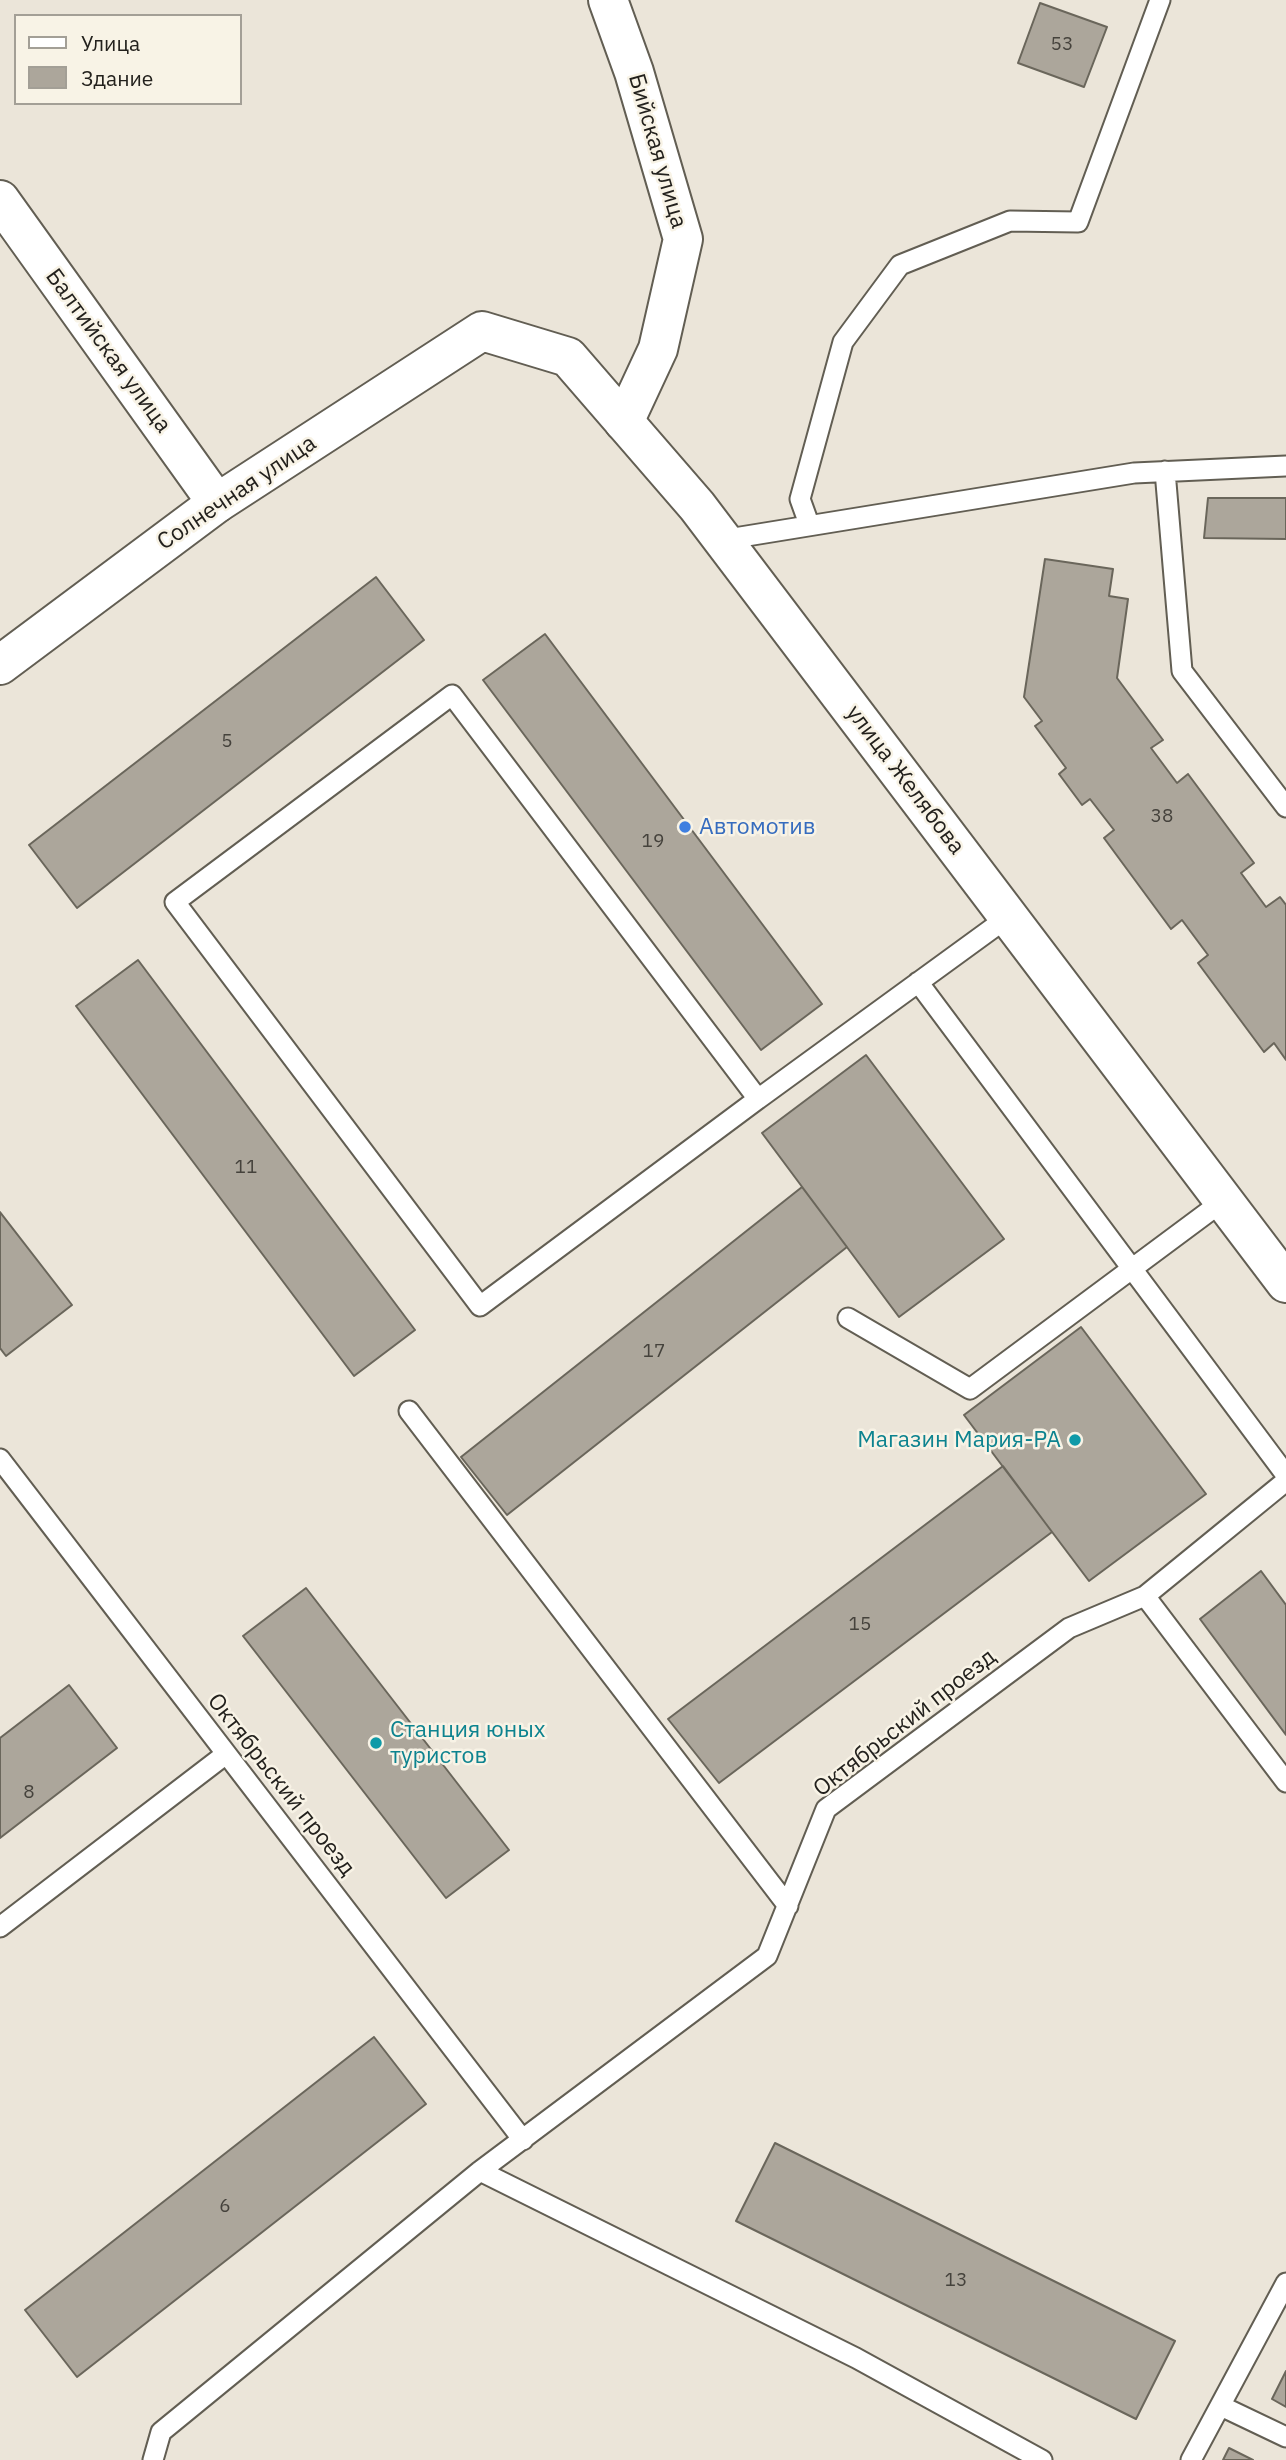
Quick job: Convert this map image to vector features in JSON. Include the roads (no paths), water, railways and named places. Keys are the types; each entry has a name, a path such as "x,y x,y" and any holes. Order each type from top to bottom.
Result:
{"street":[{"name":"Бийская улица","path":"608,0 634,72 682,239 659,349 624,422"},
{"name":"Балтийская улица","path":"0,200 217,503"},
{"name":"улица Желябова","path":"482,331 568,357 697,506 1286,1283"},
{"name":"Солнечная улица","path":"0,665 217,503 482,331"}],"lane":[{"path":"809,524 800,499 843,342 900,265 1010,221 1078,222 1160,0"},
{"path":"722,540 1134,472 1286,466"},
{"path":"1165,471 1182,671 1286,807"},
{"path":"758,1099 453,695 174,902 480,1306 1008,917"},
{"path":"918,982 1286,1475"},
{"path":"848,1318 970,1389 1223,1200"},
{"path":"409,1411 788,1906"},
{"name":"Октябрьский проезд","path":"0,1459 7,1482 226,1754 523,2140"},
{"name":"Октябрьский проезд","path":"153,2460 161,2432 480,2171 767,1956 826,1809 1069,1628 1145,1596 1286,1481"},
{"path":"1145,1596 1286,1782"},
{"path":"0,1927 226,1754"},
{"path":"480,2171 856,2358 1042,2460"},
{"path":"1191,2460 1286,2283"},
{"path":"1221,2406 1286,2437"}],"place":[{"name":"Автомотив","path":"685,827"},
{"name":"Магазин Мария-РА","path":"1075,1440"},
{"name":"Станция юных туристов","path":"376,1743"}]}
